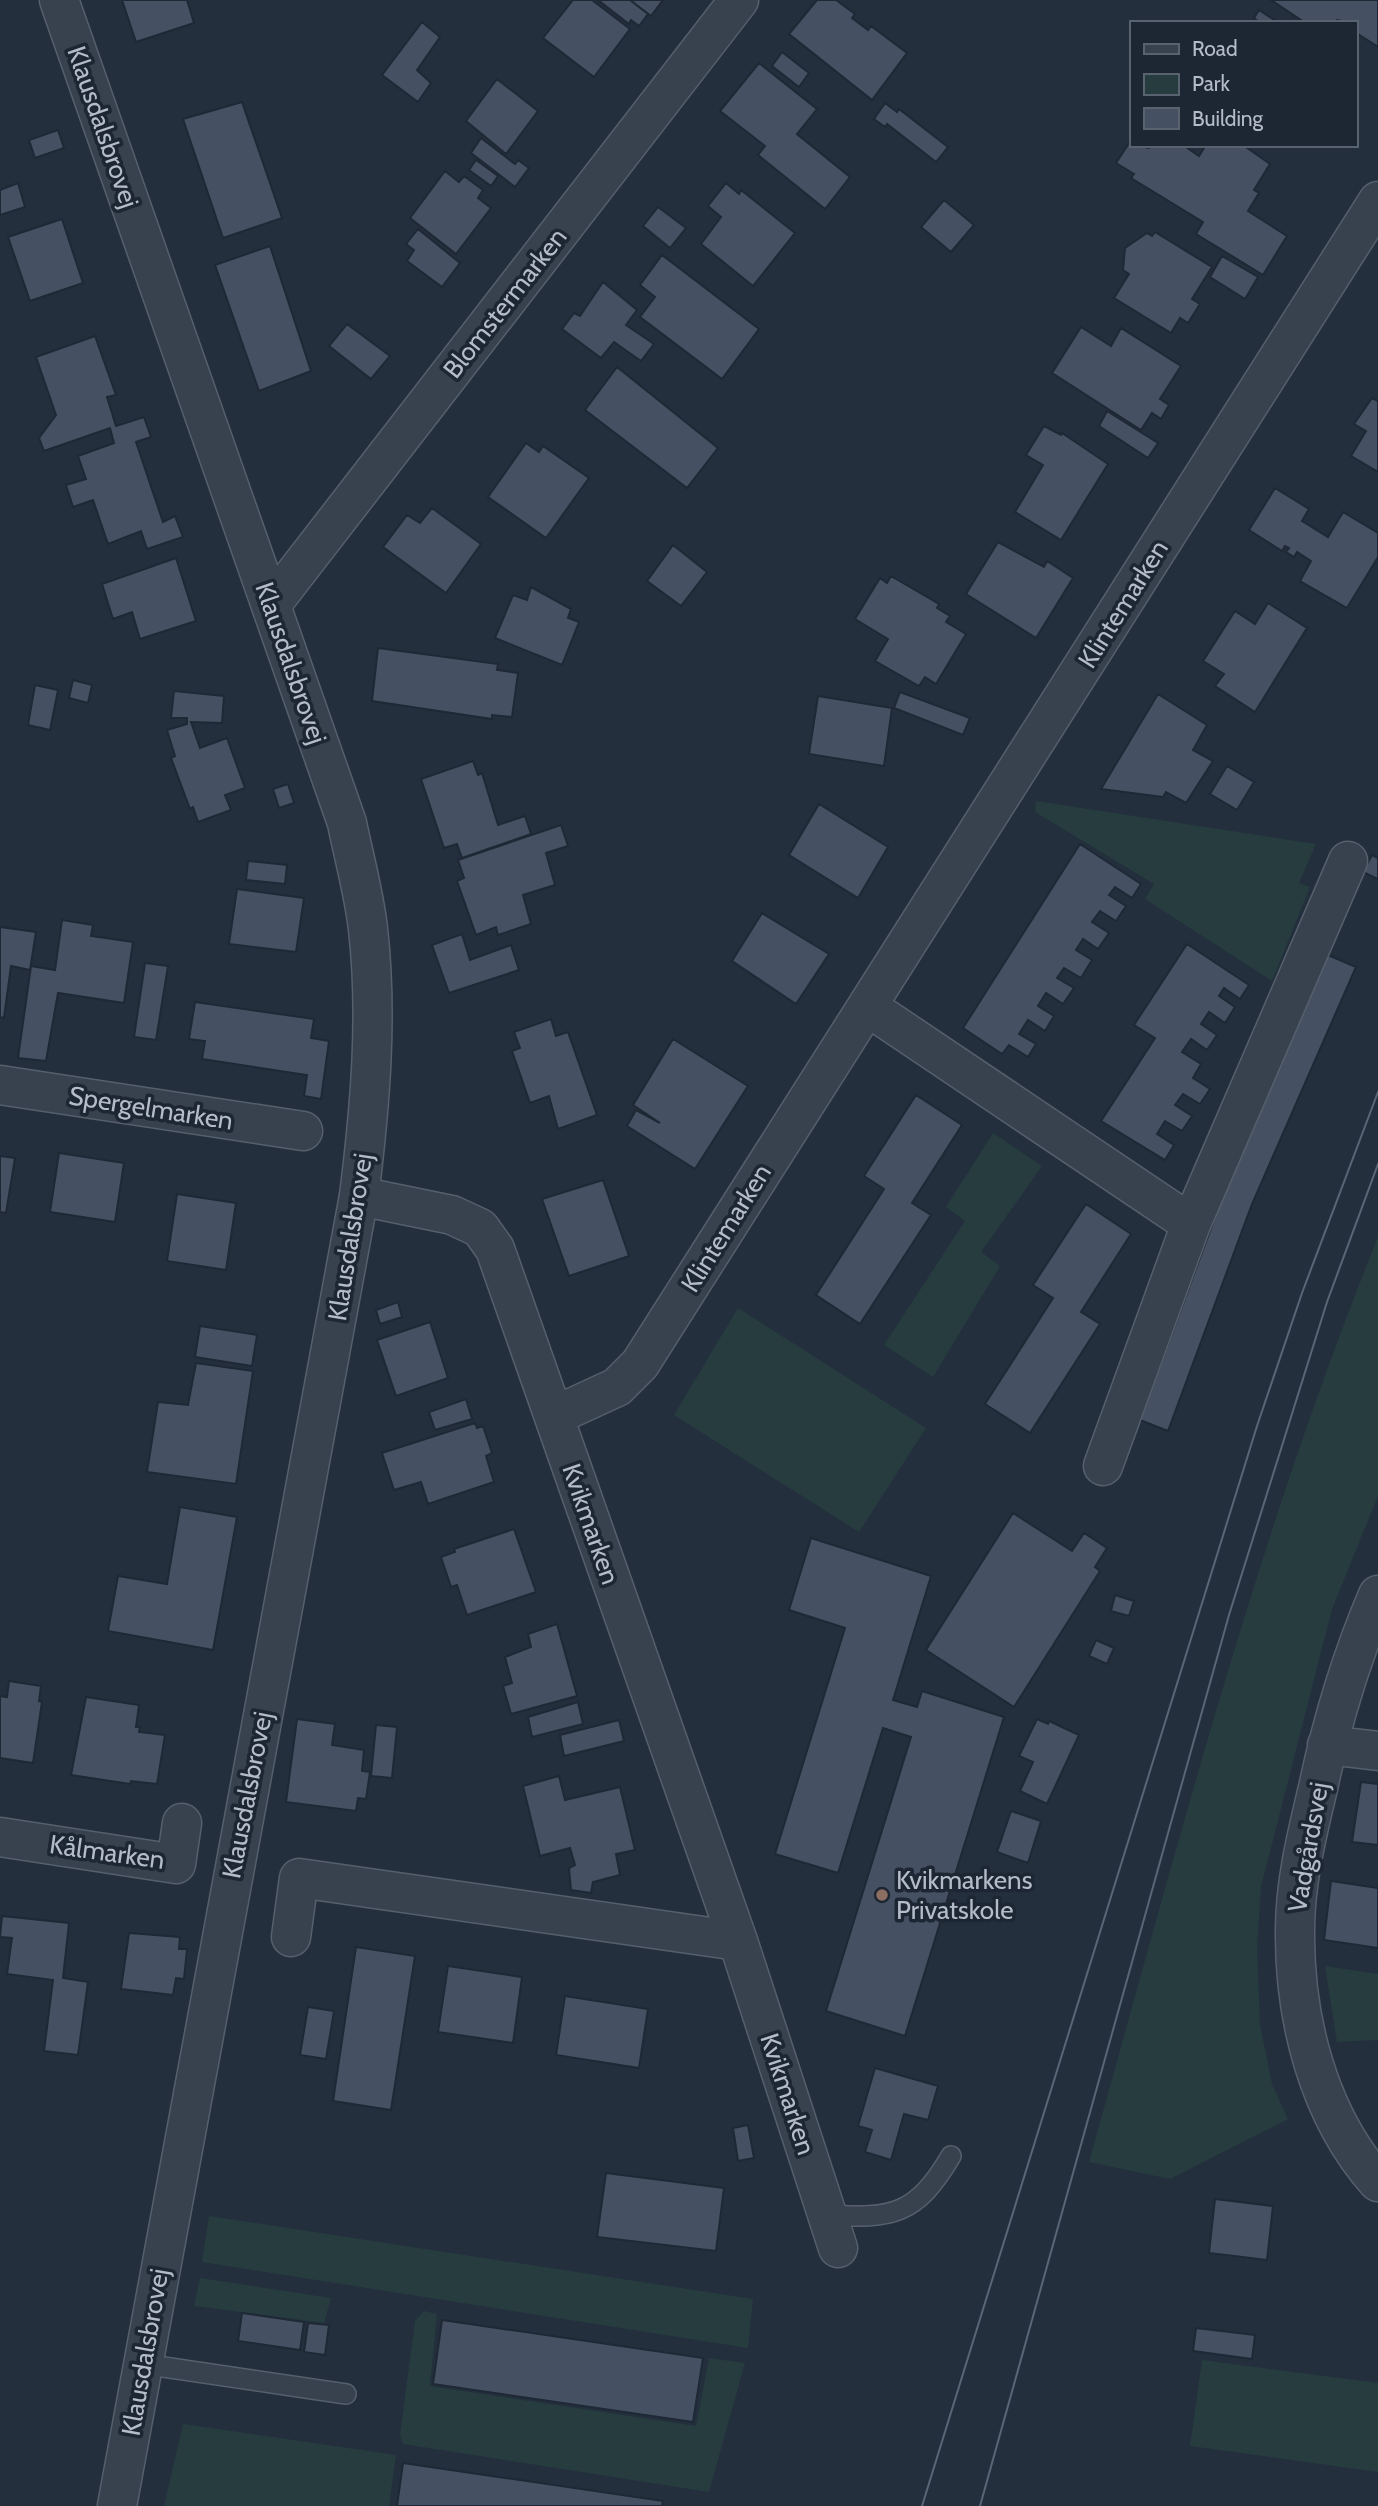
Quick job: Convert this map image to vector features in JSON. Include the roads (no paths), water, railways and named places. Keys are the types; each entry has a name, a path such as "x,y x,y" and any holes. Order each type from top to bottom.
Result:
{"street":[{"name":"Klausdalsbrovej","path":"59,0 347,823 368,929 372,1038 370,1113 359,1196 117,2506"},
{"name":"Blomstermarken","path":"271,606 739,0"},
{"name":"Klintemarken","path":"554,1416 617,1387 640,1364 1378,201"},
{"path":"1103,1466 1191,1224 1348,861"},
{"path":"867,1007 1191,1224"},
{"name":"Spergelmarken","path":"0,1085 303,1131"},
{"name":"Kvikmarken","path":"359,1196 452,1215 480,1227 495,1249 738,1941 833,2231"},
{"name":"Vadgårdsvej","path":"1378,1595 1353,1653 1327,1745 1301,1862 1295,1930 1299,1992 1309,2050 1335,2120 1378,2182"},
{"name":"Vadgårdsvej","path":"1327,1745 1378,1751"},
{"name":"Kålmarken","path":"0,1837 176,1864 182,1823"},
{"path":"290,1937 299,1878 738,1941"}],"lane":[{"path":"833,2231 887,2214 922,2199 951,2155"},
{"path":"143,2364 346,2394"}],"tram line":[{"path":"922,2506 1257,1426 1302,1293 1378,1092"},
{"path":"980,2506 1229,1615 1327,1302 1378,1164"}],"place":[{"name":"Kvikmarkens Privatskole","path":"882,1895"}]}
